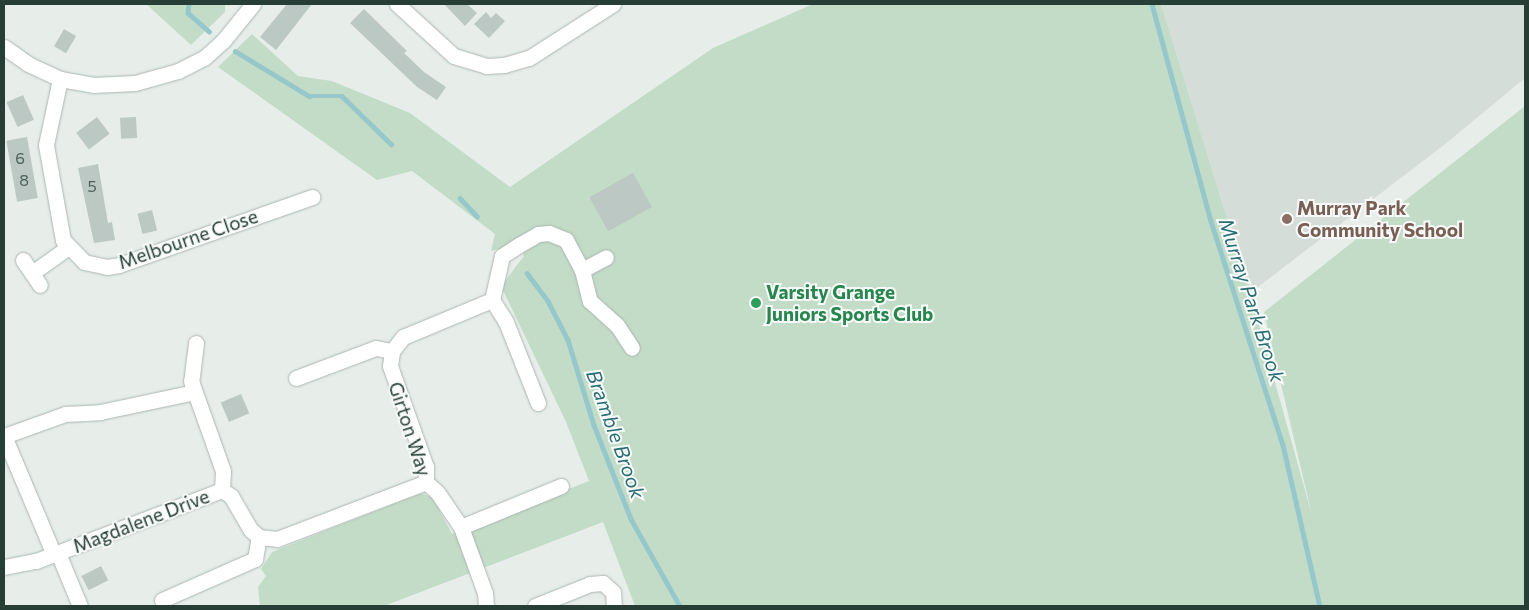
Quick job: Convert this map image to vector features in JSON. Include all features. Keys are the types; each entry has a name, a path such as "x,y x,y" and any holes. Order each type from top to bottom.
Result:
{"street":[{"path":"397,4 454,56 486,66 504,65 529,58 613,4"},
{"path":"4,46 28,64 60,78 120,85 178,71 214,50 248,5"},
{"path":"23,260 36,279 67,248 46,146 60,78"},
{"name":"Melbourne Close","path":"67,248 84,262 107,267 119,265 292,195 312,197"},
{"path":"538,403 506,322 492,300 502,256 538,234 549,233 566,240 582,270 590,301 617,325 632,348"},
{"path":"582,270 606,257"},
{"path":"296,378 376,348 392,351 403,337 492,300"},
{"path":"196,343 192,364 194,392 222,471 222,490"},
{"name":"Girton Way","path":"392,351 390,366 426,467 426,482 437,492 461,527 485,593 486,606"},
{"path":"80,606 4,436 65,414 100,412 169,399 194,392"},
{"path":"162,600 255,559 260,537 277,539 426,482"},
{"path":"461,527 561,486"},
{"name":"Magdalene Drive","path":"4,567 56,554 222,490 231,496 251,530 260,537"},
{"path":"534,606 590,584 603,583 613,592 614,606"}],"shaded area":[{"name":"Murray Park Community School","path":"1161,4 1525,4 1525,78 1444,145 1250,293"}],"green space":[{"path":"146,4 225,4 225,12 191,45"},
{"name":"Varsity Grange Juniors Sports Club","path":"813,4 1161,4 1250,293 1312,515 1264,312 1525,106 1525,606 635,606 603,522 384,606 260,606 258,587 266,576 261,569 272,552 421,493 433,498 452,534 589,481 566,422 501,286 524,256 519,244 491,251 495,234 412,171 377,180 218,67 252,34 298,76 332,81 410,113 510,187 713,48"}],"building":[{"path":"287,4 312,4 276,50 260,37"},
{"path":"444,4 467,4 477,13 465,26"},
{"path":"364,9 407,51 404,53 424,72 446,87 437,100 417,87 350,23"},
{"path":"486,12 491,18 496,13 505,21 489,38 474,24"},
{"path":"64,29 76,36 66,53 54,46"},
{"path":"23,95 34,120 18,127 7,102"},
{"path":"97,117 110,134 89,149 76,133"},
{"path":"136,117 137,138 121,139 120,118"},
{"path":"27,137 38,198 17,202 6,141"},
{"path":"98,164 108,223 112,222 115,240 94,243 78,168"},
{"path":"633,173 652,207 608,231 589,197"},
{"path":"152,210 157,230 143,234 137,214"},
{"path":"241,394 249,413 229,422 221,403"},
{"path":"101,566 108,580 89,590 81,576"}],"waterway":[{"name":"Bramble Brook","path":"189,4 188,13 209,31"},
{"name":"Murray Park Brook","path":"1152,4 1211,221 1283,445 1320,606"},
{"name":"Bramble Brook","path":"235,51 309,96 342,96 391,144"},
{"name":"Bramble Brook","path":"460,198 477,216"},
{"name":"Bramble Brook","path":"527,273 548,301 568,340 594,425 631,519 680,606"}],"place":[{"name":"Murray Park Community School","path":"1287,219"},
{"name":"Varsity Grange Juniors Sports Club","path":"756,303"}]}
